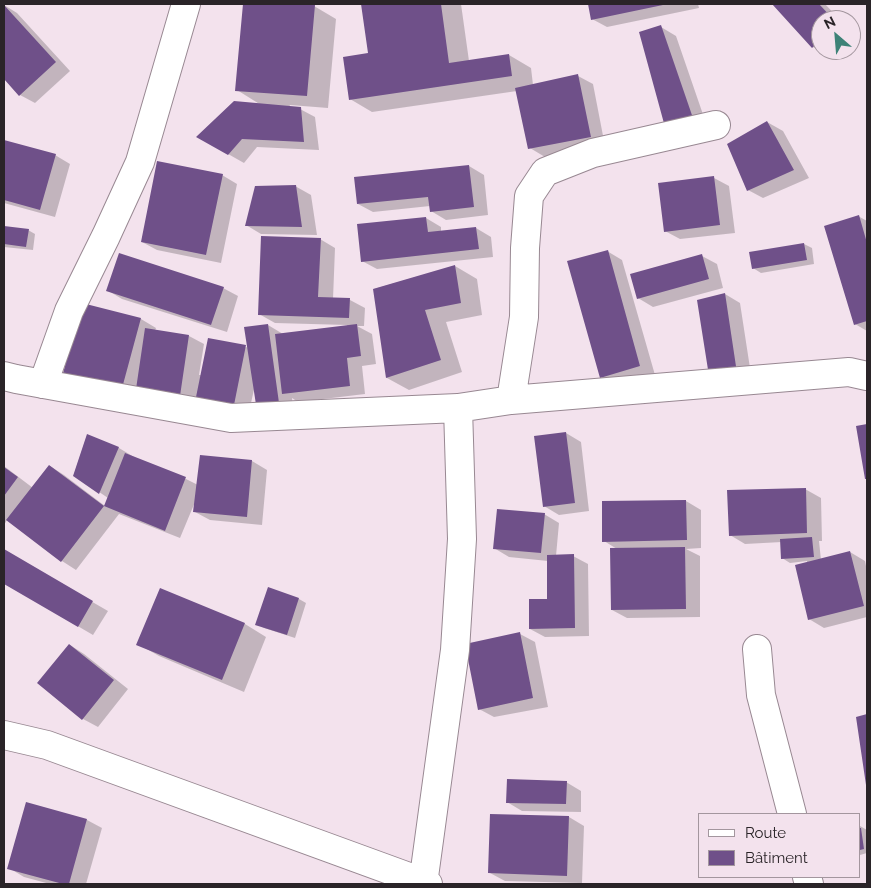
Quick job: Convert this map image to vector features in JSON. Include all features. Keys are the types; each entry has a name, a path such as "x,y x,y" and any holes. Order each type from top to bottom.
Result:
{"street":[{"path":"43,384 69,311 140,162 186,4"},
{"path":"510,400 524,317 524,248 530,196 546,172 594,153 716,124"},
{"path":"4,376 16,380 231,418 458,408 510,400 849,372 867,376"},
{"path":"4,735 46,745 424,884 455,650 462,539 458,408"},
{"path":"757,649 762,695 792,813"}],"building":[{"path":"243,4 315,5 307,96 235,91"},
{"path":"361,4 441,4 449,63 509,54 512,76 349,100 343,57 368,53"},
{"path":"588,4 663,4 663,5 591,20"},
{"path":"772,4 819,4 825,10 811,10 811,47"},
{"path":"4,5 56,62 19,96 4,79"},
{"path":"661,25 694,121 665,127 639,32"},
{"path":"578,74 591,137 528,149 515,88"},
{"path":"234,101 301,107 304,142 242,139 228,155 196,137"},
{"path":"767,121 794,170 747,191 727,144"},
{"path":"4,140 56,154 40,210 4,200"},
{"path":"157,161 223,174 206,255 141,242"},
{"path":"469,165 474,207 430,212 428,197 357,204 354,177"},
{"path":"714,176 720,225 664,232 658,183"},
{"path":"296,185 302,227 245,226 255,186"},
{"path":"859,215 867,243 867,321 854,325 824,226"},
{"path":"426,217 428,232 476,227 479,249 361,262 357,224"},
{"path":"4,226 29,229 26,247 4,244"},
{"path":"261,236 321,238 318,297 350,298 349,318 258,315"},
{"path":"804,243 807,260 752,269 749,252"},
{"path":"608,250 640,366 600,378 567,261"},
{"path":"119,253 224,287 211,325 106,291"},
{"path":"702,254 709,279 637,299 630,274"},
{"path":"455,265 461,303 425,310 441,360 386,378 373,289"},
{"path":"725,293 737,373 709,376 697,300"},
{"path":"82,303 141,318 121,392 62,377"},
{"path":"268,324 280,410 257,411 244,327"},
{"path":"357,324 361,356 347,358 350,386 282,394 275,334"},
{"path":"145,328 189,335 180,396 136,389"},
{"path":"208,338 246,345 234,405 196,397"},
{"path":"867,424 867,479 865,479 856,426"},
{"path":"566,432 575,503 543,507 534,436"},
{"path":"87,434 119,447 99,494 73,476"},
{"path":"125,453 186,477 165,531 104,506"},
{"path":"200,455 252,460 247,517 193,512"},
{"path":"49,465 104,506 61,562 6,520"},
{"path":"4,467 18,477 4,496"},
{"path":"806,488 807,533 729,536 727,490"},
{"path":"686,500 687,540 602,542 602,501"},
{"path":"497,509 545,513 541,553 493,549"},
{"path":"812,537 814,557 781,559 780,539"},
{"path":"685,547 686,609 611,610 610,548"},
{"path":"4,549 93,601 78,627 4,584"},
{"path":"850,551 864,606 808,620 795,565"},
{"path":"574,554 575,628 529,629 529,599 547,599 547,555"},
{"path":"268,587 299,598 287,635 255,625"},
{"path":"160,588 245,623 222,680 136,645"},
{"path":"520,632 533,698 478,710 465,644"},
{"path":"69,644 114,680 82,720 37,683"},
{"path":"867,714 867,785 866,785 856,717"},
{"path":"507,779 567,781 566,804 506,803"},
{"path":"26,802 87,819 69,884 7,869"},
{"path":"490,814 569,816 567,876 488,873"},
{"path":"861,828 864,849 861,850"}]}
